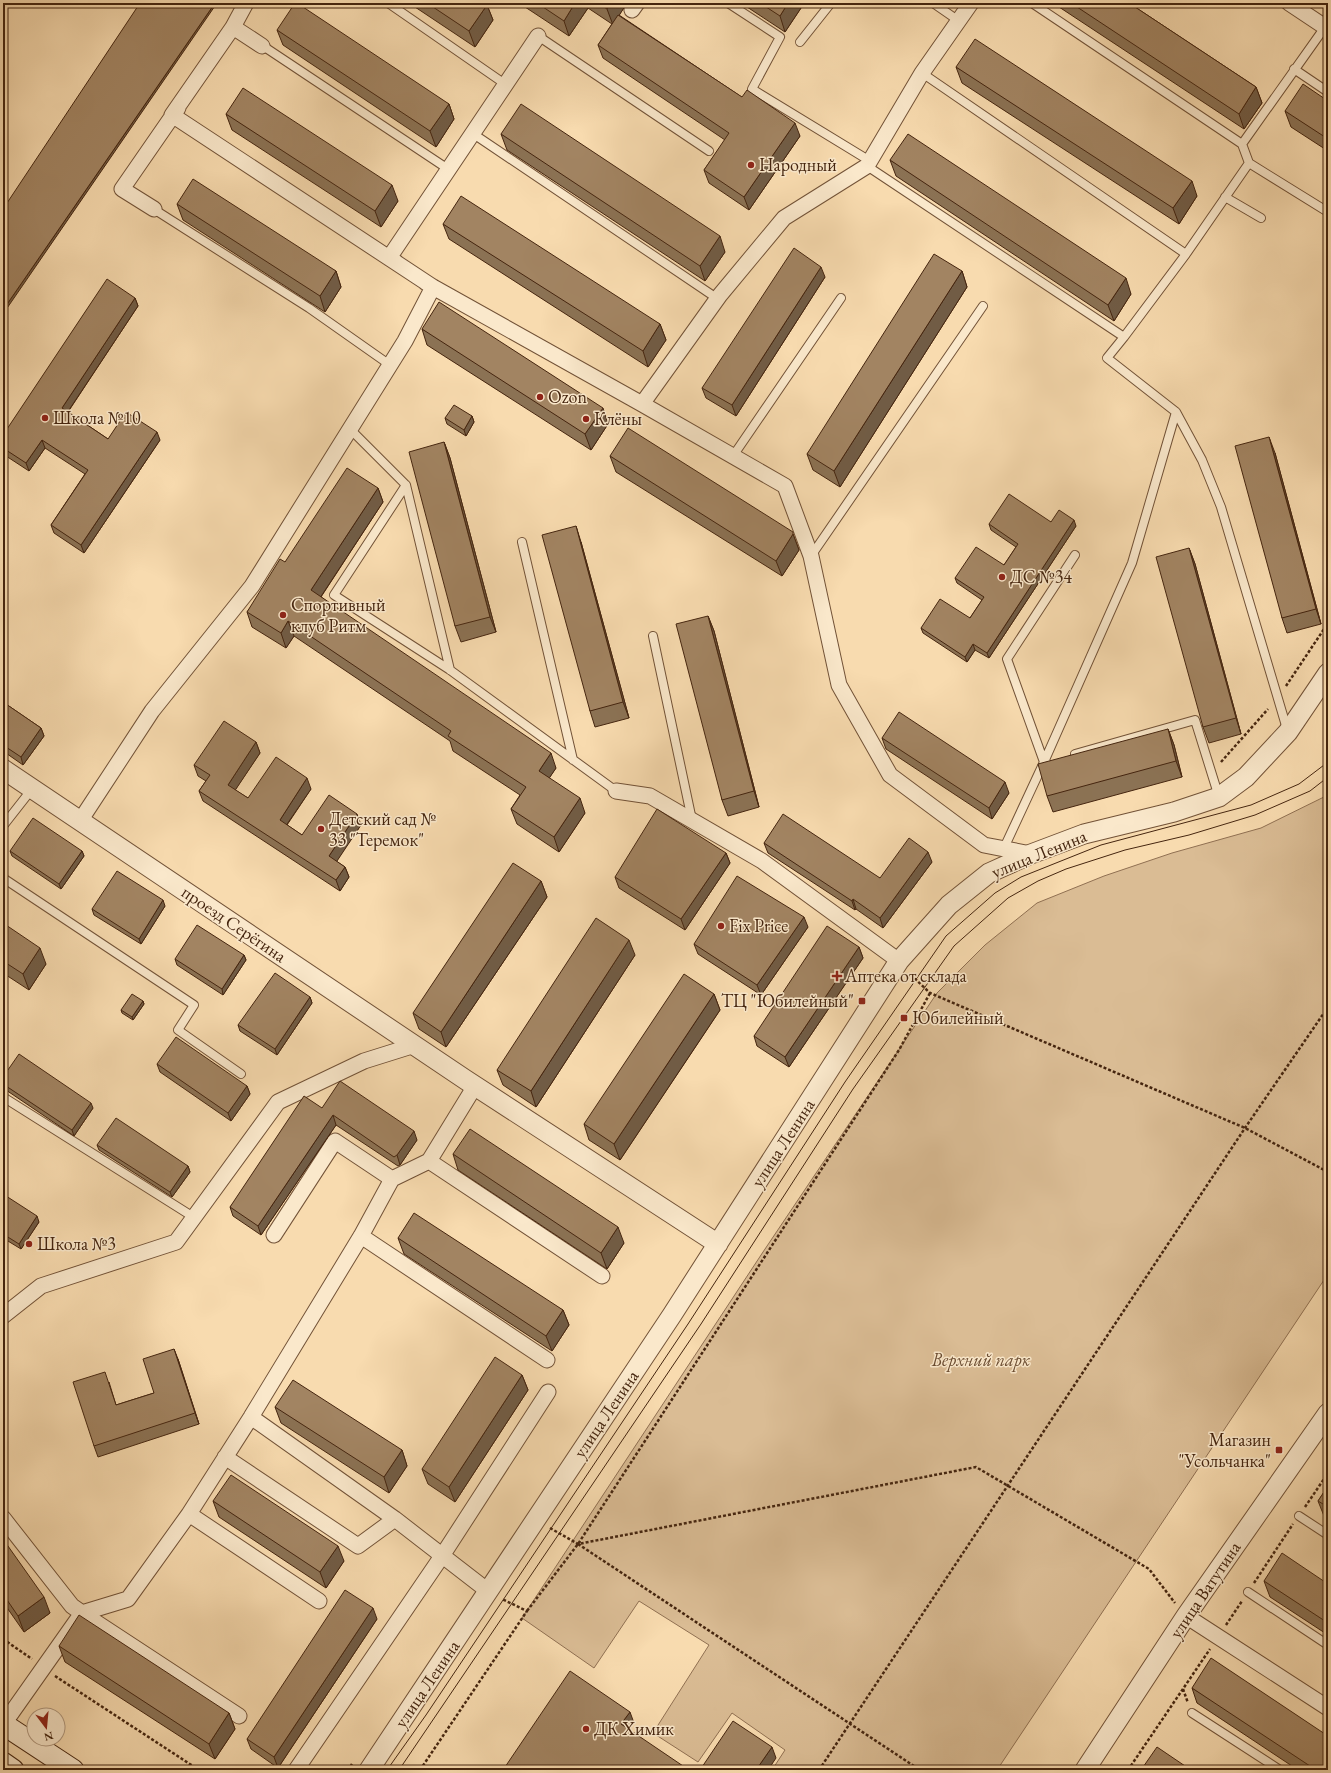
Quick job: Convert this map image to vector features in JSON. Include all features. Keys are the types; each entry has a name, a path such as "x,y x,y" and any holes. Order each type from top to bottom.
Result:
{"main road":[{"path":"3,1724 73,1770"},
{"path":"3,1764 13,1770"}],"street":[{"path":"246,3 233,27 172,116 433,287 785,486 811,556 839,685 890,775 984,845 1032,854"},
{"path":"642,404 718,299 784,218 868,164 922,74 971,3"},
{"path":"1289,3 1326,28"},
{"path":"389,258 538,36"},
{"path":"80,821 152,711 252,586 405,341 433,287"},
{"name":"улица Ленина","path":"369,1770 718,1244 899,961 949,905 989,873 1032,854 1084,834 1174,812 1219,797 1246,777 1288,732 1328,673"},
{"name":"проезд Серёгина","path":"3,769 470,1083 718,1244"},
{"path":"616,791 650,796 762,861 899,961"},
{"path":"3,1316 41,1286 176,1242 195,1218 243,1148 278,1102 364,1061 415,1045"},
{"path":"3,1724 82,1613 128,1599 189,1514 226,1457 361,1236 392,1179 429,1161 470,1083"},
{"path":"274,1235 336,1141 392,1179"},
{"path":"429,1161 602,1276"},
{"path":"361,1236 547,1360"},
{"path":"296,1770 442,1556 548,1392"},
{"name":"улица Ватутина","path":"1085,1770 1186,1616 1328,1413"},
{"path":"251,1417 395,1519 488,1591"},
{"path":"226,1457 358,1546 395,1519"},
{"path":"189,1514 319,1601"},
{"path":"3,1518 72,1606 239,1716"},
{"path":"1186,1616 1328,1708"}],"lane":[{"path":"388,3 505,84"},
{"path":"728,3 780,37 752,90 868,164 1124,337"},
{"path":"800,42 832,3"},
{"path":"933,3 959,21"},
{"path":"1032,3 1242,144 1248,163 1328,212"},
{"path":"233,27 448,169"},
{"path":"1242,144 1294,70 1326,28"},
{"path":"389,258 538,36 709,151"},
{"path":"1294,70 1328,92"},
{"path":"922,74 1186,254"},
{"path":"172,116 122,189 309,308 390,365"},
{"path":"472,133 718,299"},
{"path":"1248,163 1186,254 1107,358 1176,412 1202,460 1221,507 1288,732"},
{"path":"1225,197 1261,218"},
{"path":"733,456 841,298"},
{"path":"811,556 983,306"},
{"path":"1004,848 1048,761 1132,563 1176,412"},
{"path":"350,429 406,485 450,670"},
{"path":"406,485 334,595 450,670 616,791"},
{"path":"522,542 573,760"},
{"path":"1048,761 1007,658 1075,555"},
{"path":"653,636 692,820"},
{"path":"1067,756 1195,720 1219,797"},
{"path":"3,826 32,789"},
{"path":"3,878 194,1005 178,1030 241,1074"},
{"path":"3,1097 195,1218"},
{"path":"1299,1516 1328,1535"},
{"path":"1248,1592 1328,1645"},
{"path":"1192,1713 1280,1770"}],"path":[{"path":"899,961 915,980 930,993 1245,1128 1328,1172"},
{"path":"420,1770 527,1612 578,1544 899,1050 930,993"},
{"path":"819,1770 1245,1128 1328,1007"},
{"path":"578,1544 976,1467 1149,1569 1186,1616"},
{"path":"1128,1770 1328,1473"},
{"path":"535,1521 578,1544 920,1770"},
{"path":"488,1591 527,1612"},
{"path":"3,1639 44,1668 199,1770"}],"green space":[{"name":"Верхний парк","path":"1328,795 1328,1274 997,1770 772,1770 785,1750 732,1713 698,1762 653,1733 709,1645 639,1601 594,1668 522,1618 763,1252 937,993 985,945 1037,903 1104,876 1172,853 1261,828"}],"building":[{"path":"140,3 215,3 3,310 3,209"},
{"path":"295,3 449,104 430,131 277,30"},
{"path":"427,3 484,3 487,5 469,31"},
{"path":"537,3 575,3 564,21"},
{"path":"598,3 611,3 607,9"},
{"path":"760,3 788,3 780,16"},
{"path":"1071,3 1129,3 1256,87 1239,114"},
{"path":"618,15 742,97 747,90 795,123 744,197 704,170 729,133 598,45"},
{"path":"975,39 1192,181 1173,208 956,67"},
{"path":"1303,84 1328,101 1328,139 1285,111"},
{"path":"243,88 392,185 375,211 226,114"},
{"path":"521,104 720,236 700,266 501,134"},
{"path":"908,134 1126,278 1108,305 890,160"},
{"path":"193,179 336,271 320,296 177,204"},
{"path":"461,196 660,324 643,351 443,224"},
{"path":"794,248 821,267 732,405 702,388"},
{"path":"934,254 962,271 834,471 807,454"},
{"name":"Школа №10","path":"107,279 135,298 62,408 108,439 126,412 157,432 81,545 51,525 88,470 42,440 26,463 3,448 3,435"},
{"path":"439,302 603,408 585,434 422,329"},
{"path":"454,405 472,416 464,430 445,418"},
{"path":"628,428 793,532 776,561 610,456"},
{"path":"1269,437 1316,609 1282,618 1235,446"},
{"path":"444,442 490,617 455,626 409,452"},
{"path":"347,468 378,488 311,590 551,753 539,771 580,798 554,837 511,809 526,787 448,736 451,731 288,621 281,633 247,612 280,559 285,562"},
{"name":"ДС №34","path":"1009,494 1051,522 1059,510 1074,520 987,653 973,644 965,657 921,628 940,599 970,618 984,597 955,578 976,547 1004,565 1018,544 989,524"},
{"path":"576,526 623,702 590,711 542,535"},
{"path":"1189,548 1236,718 1203,727 1156,557"},
{"path":"708,616 754,791 722,800 676,624"},
{"path":"3,702 41,728 21,757 3,745"},
{"path":"899,712 1005,782 989,808 882,738"},
{"path":"224,721 256,742 228,785 248,798 276,757 307,778 280,820 302,835 329,795 357,814 329,856 345,867 336,880 199,791 210,775 194,765"},
{"path":"1168,729 1176,761 1047,796 1038,764"},
{"path":"657,809 726,853 681,919 615,877"},
{"path":"783,814 880,878 909,838 928,852 880,918 853,899 852,901 764,843"},
{"path":"33,818 82,851 59,884 10,851"},
{"path":"513,863 541,881 441,1032 413,1013"},
{"path":"117,871 163,900 139,939 92,909"},
{"path":"737,876 804,917 757,985 694,944"},
{"path":"596,918 629,940 531,1091 497,1070"},
{"path":"3,923 40,948 23,974 3,961"},
{"path":"197,925 244,955 222,989 175,959"},
{"path":"827,926 859,947 785,1057 754,1036"},
{"path":"275,973 310,997 275,1049 238,1025"},
{"path":"684,974 714,994 614,1144 584,1124"},
{"path":"132,994 143,1001 132,1017 121,1010"},
{"path":"176,1037 247,1086 228,1113 157,1064"},
{"path":"19,1054 91,1103 72,1130 3,1084 3,1077"},
{"path":"340,1081 414,1131 397,1155 394,1157 333,1115 258,1226 230,1207 304,1096 322,1108"},
{"path":"116,1118 188,1166 170,1192 97,1145"},
{"path":"470,1129 618,1227 601,1253 453,1154"},
{"path":"3,1194 37,1216 19,1244 3,1234"},
{"path":"414,1213 563,1310 546,1336 398,1238"},
{"path":"174,1349 195,1413 94,1446 73,1382 105,1372 116,1405 154,1393 143,1359"},
{"path":"495,1357 522,1375 449,1487 422,1469"},
{"path":"293,1380 402,1450 384,1477 275,1407"},
{"path":"231,1475 338,1546 320,1572 213,1501"},
{"path":"1328,1486 1328,1507 1318,1501"},
{"path":"3,1539 44,1597 18,1616 3,1594"},
{"path":"1282,1553 1328,1584 1328,1623 1264,1581"},
{"path":"345,1590 373,1608 274,1757 247,1739"},
{"path":"79,1615 229,1713 209,1744 59,1646"},
{"path":"1211,1658 1328,1736 1328,1770 1316,1770 1192,1688"},
{"name":"ДК Химик","path":"570,1671 630,1712 621,1724 689,1770 503,1770"},
{"name":"ДК Химик","path":"733,1721 772,1747 756,1770 700,1770"},
{"path":"1157,1747 1191,1770 1141,1770"}],"tram line":[{"path":"387,1770 426,1715 688,1324 845,1082 946,936 995,893 1021,877 1101,845 1251,805 1299,784 1328,762"},
{"path":"399,1770 701,1324 853,1089 954,946 1008,898 1038,881 1066,869 1125,850 1189,835 1255,815 1310,791 1328,777"}],"place":[{"name":"Народный","path":"751,165"},
{"name":"Ozon","path":"540,397"},
{"name":"Школа №10","path":"45,418"},
{"name":"Клёны","path":"586,419"},
{"name":"ДС №34","path":"1002,577"},
{"name":"Спортивный клуб Ритм","path":"283,615"},
{"name":"Детский сад № 33 \"Теремок\"","path":"321,829"},
{"name":"Fix Price","path":"721,926"},
{"name":"Аптека от склада","path":"837,976"},
{"name":"ТЦ \"Юбилейный\"","path":"862,1001"},
{"name":"Юбилейный","path":"904,1018"},
{"name":"Школа №3","path":"29,1244"},
{"name":"Магазин \"Усольчанка\"","path":"1279,1450"},
{"name":"ДК Химик","path":"586,1729"}]}
